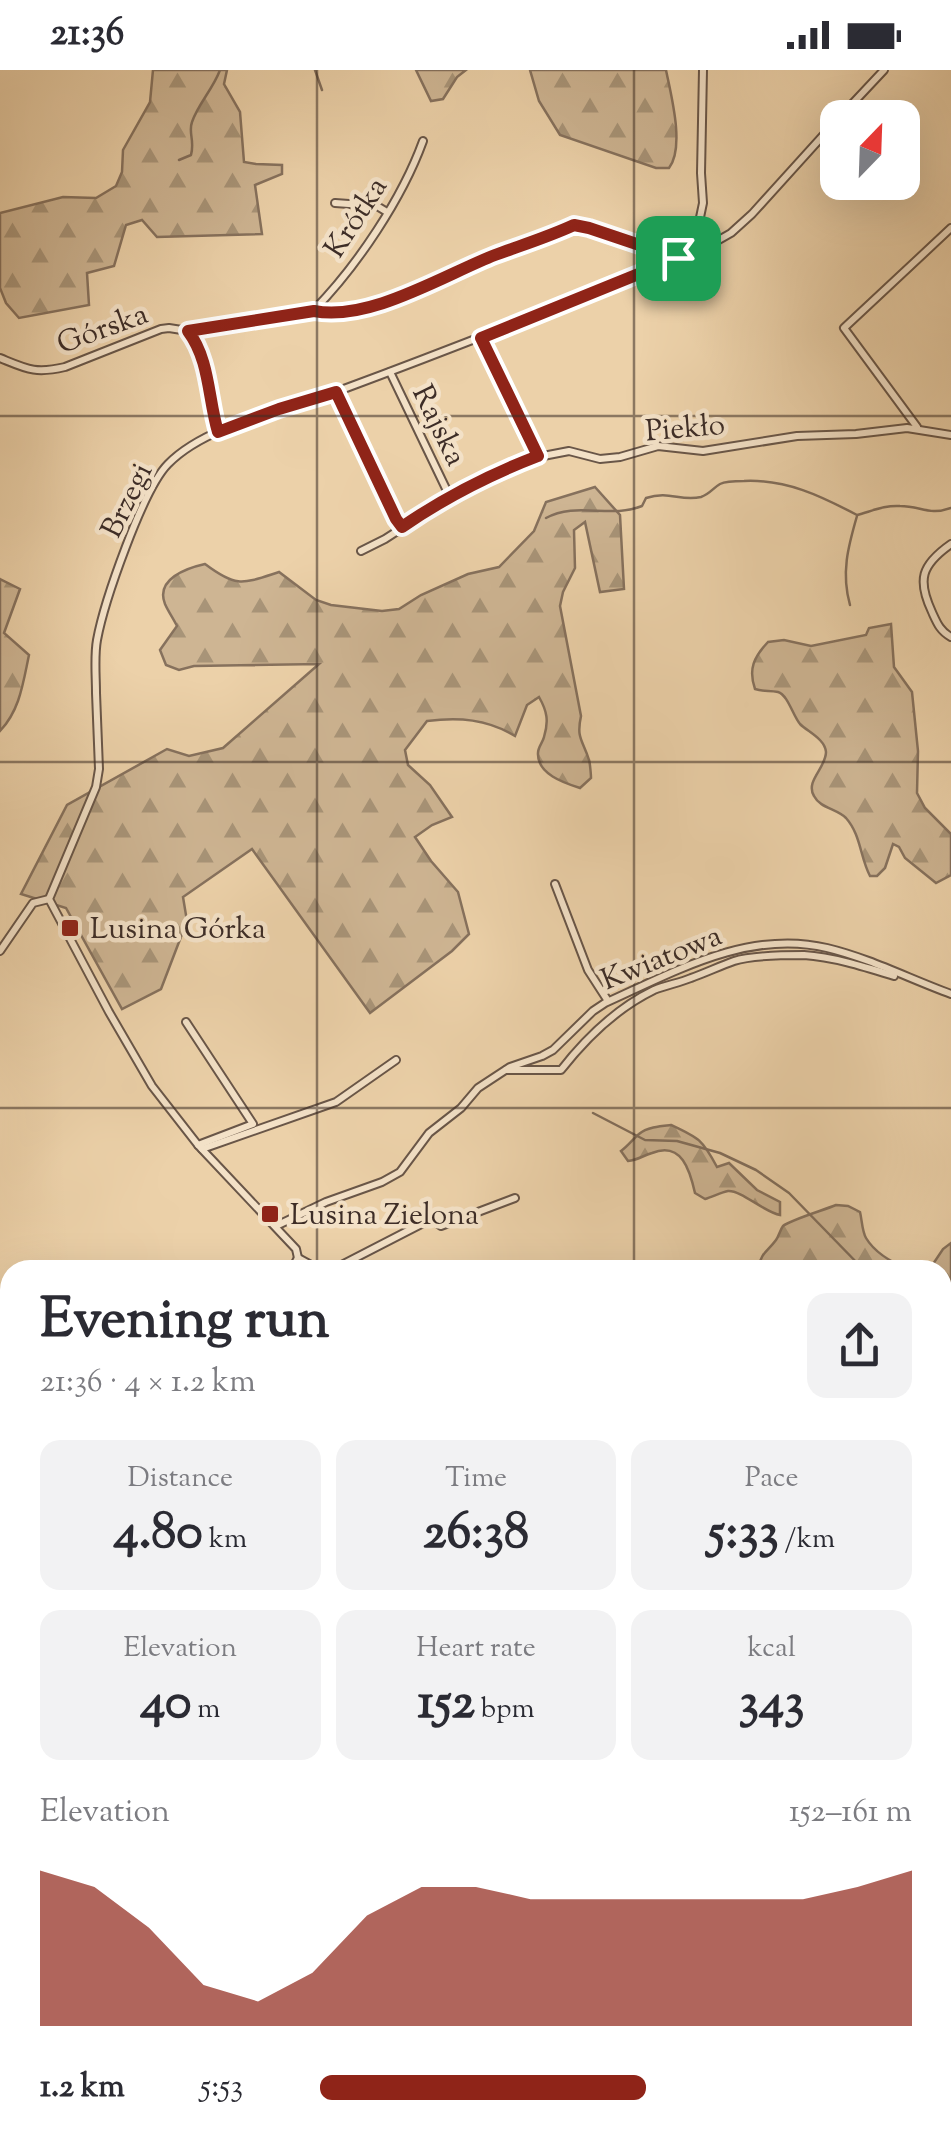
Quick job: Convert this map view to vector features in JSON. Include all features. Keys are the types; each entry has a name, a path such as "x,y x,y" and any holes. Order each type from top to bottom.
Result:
{"street":[{"path":"693,252 704,203 700,173 703,70"},
{"name":"Brzegi","path":"855,100 884,70"},
{"name":"Brzegi","path":"49,899 96,787 96,642 120,564 150,492 168,463 218,432 481,338 693,252 731,233 820,138"},
{"name":"Krótka","path":"314,311 355,262 413,168 423,141"},
{"path":"335,203 377,206 387,212"},
{"name":"Górska","path":"0,358 25,370 52,370 161,329 188,331 372,306 574,225 678,258"},
{"path":"918,428 844,328 951,228"},
{"path":"188,331 210,385 218,432"},
{"path":"481,338 538,456"},
{"name":"Rajska","path":"390,372 450,497"},
{"path":"336,392 402,527"},
{"name":"Piekło","path":"361,551 385,540 450,497 538,456 569,451 600,459 658,446 703,450 797,436 918,428 951,436"},
{"path":"951,544 939,553 922,578 922,592 938,626 951,637"},
{"path":"555,884 588,970 608,1001"},
{"path":"0,951 33,903 49,899 152,1086 200,1147 276,1226 302,1260"},
{"name":"Kwiatowa","path":"276,1226 400,1172 429,1134 478,1088 505,1069 553,1050 592,1011 608,1001 708,958 749,946 806,944 829,948 951,994"},
{"path":"505,1069 561,1070 600,1026 648,994 735,961 808,956 912,979"},
{"path":"186,1022 253,1124 200,1147"},
{"path":"200,1147 336,1102 396,1060"},
{"path":"351,1260 431,1218 441,1226 515,1198"}],"green space":[{"path":"153,70 227,70 224,84 240,112 244,162 282,165 282,174 255,185 262,234 157,237 142,220 126,225 114,266 87,273 89,305 19,318 0,288 0,213 63,197 96,198 116,186 122,172 123,150 150,102"},
{"path":"416,70 466,70 443,99 431,101"},
{"path":"530,70 666,70 676,134 674,159 669,168 656,168 560,135 539,101"},
{"path":"595,487 620,515 624,589 600,592 585,522 574,530 575,568 560,606 581,716 580,735 591,778 580,788 542,767 538,751 547,721 539,697 527,705 515,736 472,721 427,721 405,750 408,765 430,785 452,817 415,837 458,892 469,934 370,1013 252,849 183,897 187,921 161,989 122,1009 66,908 21,894 67,805 167,749 189,756 223,748 319,664 194,666 179,670 166,665 160,650 177,626 163,595 169,581 205,564 240,582 279,572 316,600 331,605 399,609 468,574 499,567 534,531 546,502"},
{"path":"0,579 20,589 4,633 29,655 16,705 0,731"},
{"path":"891,624 894,667 912,692 918,751 917,793 925,808 951,834 951,875 936,883 893,844 885,868 877,876 870,876 851,825 814,796 812,785 825,758 823,743 800,724 782,694 755,689 753,682 754,664 768,642 784,640 811,646 866,635 869,628"},
{"path":"671,1125 699,1140 717,1167 729,1163 757,1190 780,1202 780,1215 733,1192 705,1199 695,1193 683,1160 671,1151 662,1150 628,1161 621,1151 642,1132"},
{"path":"836,1205 848,1206 860,1212 870,1243 892,1260 760,1260 783,1226"},
{"path":"951,1243 951,1260 936,1260"}],"waterway":[{"path":"179,160 191,155 192,122 220,70"},
{"path":"315,70 322,90"},
{"path":"546,518 569,511 630,510 654,496 701,497 720,484 738,481 789,486 857,515 894,506 931,511 951,508"},
{"path":"850,605 846,571 857,516"},
{"path":"593,1113 645,1140 677,1141 720,1153 756,1170 789,1193 854,1260"}],"place":[{"name":"Lusina Górka","path":"70,928"},
{"name":"Lusina Zielona","path":"270,1214"}],"route":[{"path":"574,225 678,258 481,338 538,456 450,497 402,527 336,392 218,432 210,385 188,331 372,306 574,225"}]}
